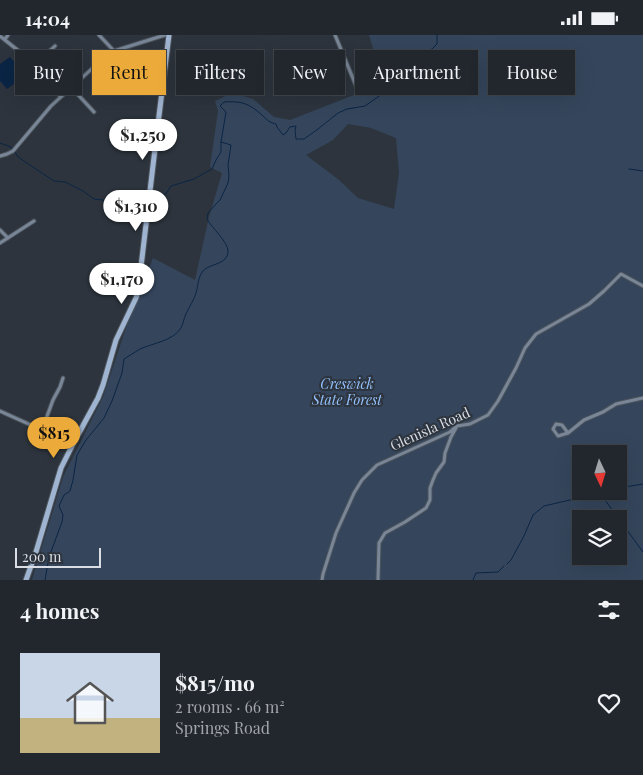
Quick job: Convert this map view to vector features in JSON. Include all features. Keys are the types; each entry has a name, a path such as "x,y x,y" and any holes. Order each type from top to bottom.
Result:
{"street":[{"path":"4,39 8,35"},
{"path":"98,35 113,50"},
{"path":"117,50 165,35"},
{"path":"166,58 169,35"},
{"path":"335,35 355,81"},
{"path":"0,36 18,50"},
{"path":"50,50 54,46"},
{"path":"82,78 92,69"},
{"path":"79,95 94,112"},
{"path":"26,580 59,473 104,385 116,340 136,298 140,285 161,95"},
{"path":"0,156 13,151 44,113 61,97"},
{"path":"0,243 34,221"},
{"path":"0,230 8,238"},
{"name":"Glenisla Road","path":"322,580 336,533 354,493 362,480 377,465 450,432 457,426 470,424 488,415 498,401 525,348 536,334 588,303 604,291 621,274 643,285"},
{"path":"42,430 62,378"},
{"path":"568,433 562,425 556,424 553,429 558,436 568,433 584,420 616,404 643,398"},
{"path":"0,411 73,444"},
{"path":"378,580 379,543 385,533 406,522 426,508 430,500 432,480 444,462 445,453 457,426"}],"green space":[{"name":"Creswick State Forest","path":"369,35 643,35 643,580 32,580 63,477 103,397 126,328 153,258 195,280 209,217 222,173 210,167 218,111 215,101 228,95 239,95 253,99 274,117 290,120 355,95 478,95 478,50 374,50","holes":["348,124 371,128 396,138 399,173 394,209 358,198 339,180 306,155 333,140"]}],"shaded area":[{"path":"10,57 15,63 15,83 7,89 0,81 0,64"}],"waterway":[{"path":"152,200 166,194 171,186 194,179 212,169 221,152 226,112 220,106 224,102 249,105 269,121 276,124 283,135 290,127 296,126 296,139 304,139 338,113 347,109 365,106 382,94 390,91 394,86 397,72 403,62 410,63 425,51 432,49 437,44 437,35"},
{"path":"45,580 49,557 62,522 63,515 59,506 64,495 70,491 77,455 86,440 104,418 122,373 124,359 140,349 173,336 181,328 195,296 201,273 227,256 228,251 225,243 207,219 208,213 220,200 228,183 231,145 221,142"},
{"path":"0,143 12,149"},
{"path":"15,152 18,157 54,181 65,182 94,199 103,200 115,207 127,207 146,203"},
{"path":"629,169 643,171"},
{"path":"628,486 643,484"},
{"path":"507,564 524,536 533,515 544,506 572,499"},
{"path":"605,500 643,552"},
{"path":"473,580 476,573 498,572 504,566"}]}
